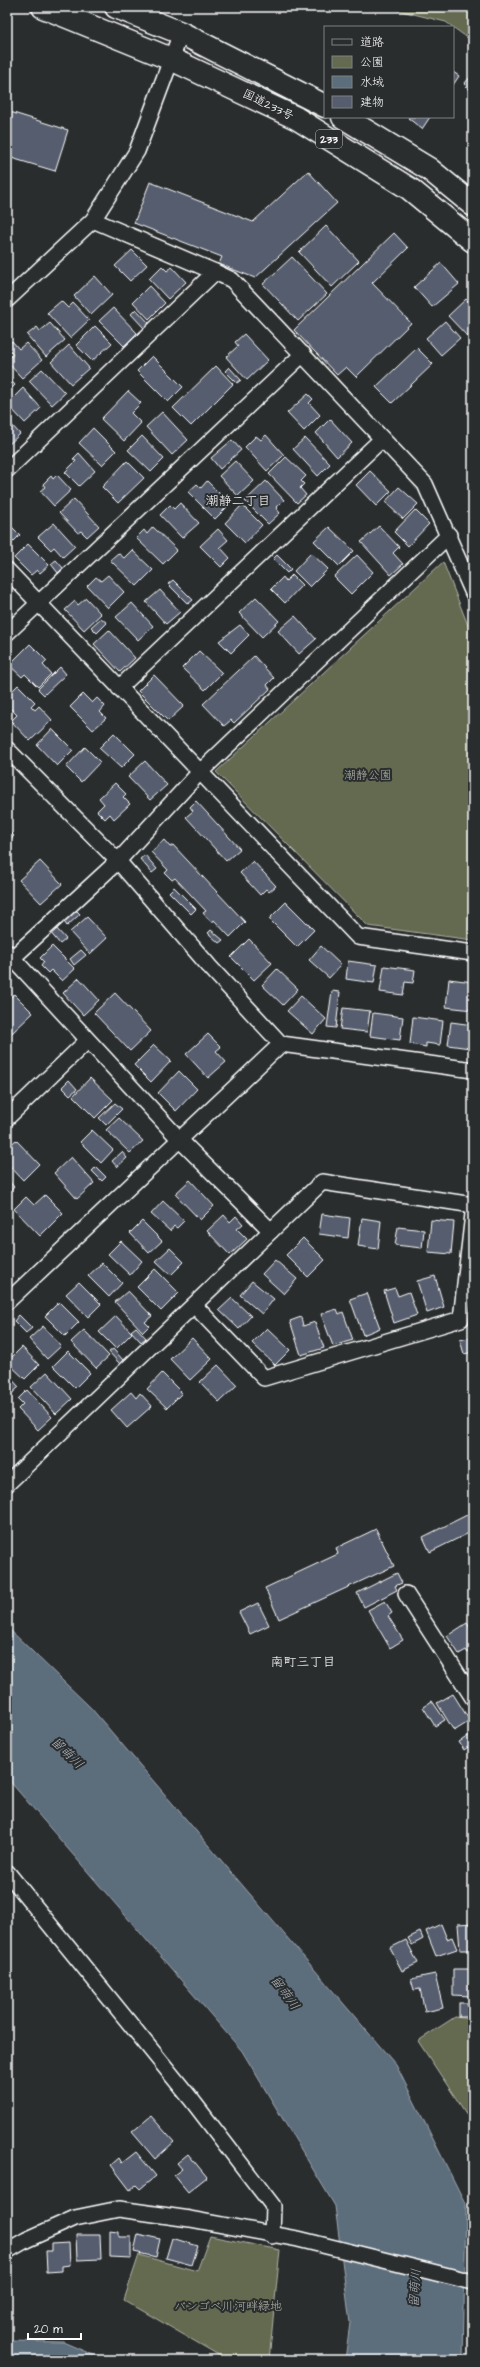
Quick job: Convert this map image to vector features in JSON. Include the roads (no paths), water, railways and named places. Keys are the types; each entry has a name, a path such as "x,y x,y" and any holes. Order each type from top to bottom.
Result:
{"highway":[{"name":"国道233号","path":"43,7 171,58 296,118 410,188 473,241"},
{"path":"116,7 181,33 324,105"},
{"name":"233","path":"346,118 429,169 473,205"}],"street":[{"path":"7,300 93,220 137,151 181,33"},
{"path":"93,220 232,280 425,484 449,535 473,593"},
{"path":"7,470 215,272"},
{"path":"7,633 303,354"},
{"path":"119,688 382,439"},
{"path":"271,1231 181,1141 9,958 118,861 199,773 449,535"},
{"path":"7,570 199,773 358,937 473,954"},
{"path":"7,749 118,861 209,966 281,1044 473,1070"},
{"path":"7,1118 87,1041"},
{"path":"7,1302 181,1141 281,1044"},
{"path":"7,1484 322,1182 473,1205"},
{"path":"194,1305 264,1378 461,1319 473,1214"},
{"path":"406,1594 473,1698"},
{"path":"7,1872 191,2099 273,2206 272,2236"},
{"path":"7,2251 26,2240 75,2218 119,2209 190,2219 272,2236 298,2239 473,2282"}],"water":[{"name":"留萌川","path":"7,1627 91,1708 396,2065 466,2205 463,2360 345,2360 350,2323 335,2206 242,2051 7,1778"},
{"path":"7,2341 63,2342 105,2360 7,2360"}],"district":[{"name":"潮静二丁目","path":"238,501"},
{"name":"南町三丁目","path":"303,1662"}],"park label":[{"name":"潮静公園","path":"368,775"},
{"name":"バンゴベ川河畔緑地","path":"228,2306"}]}
